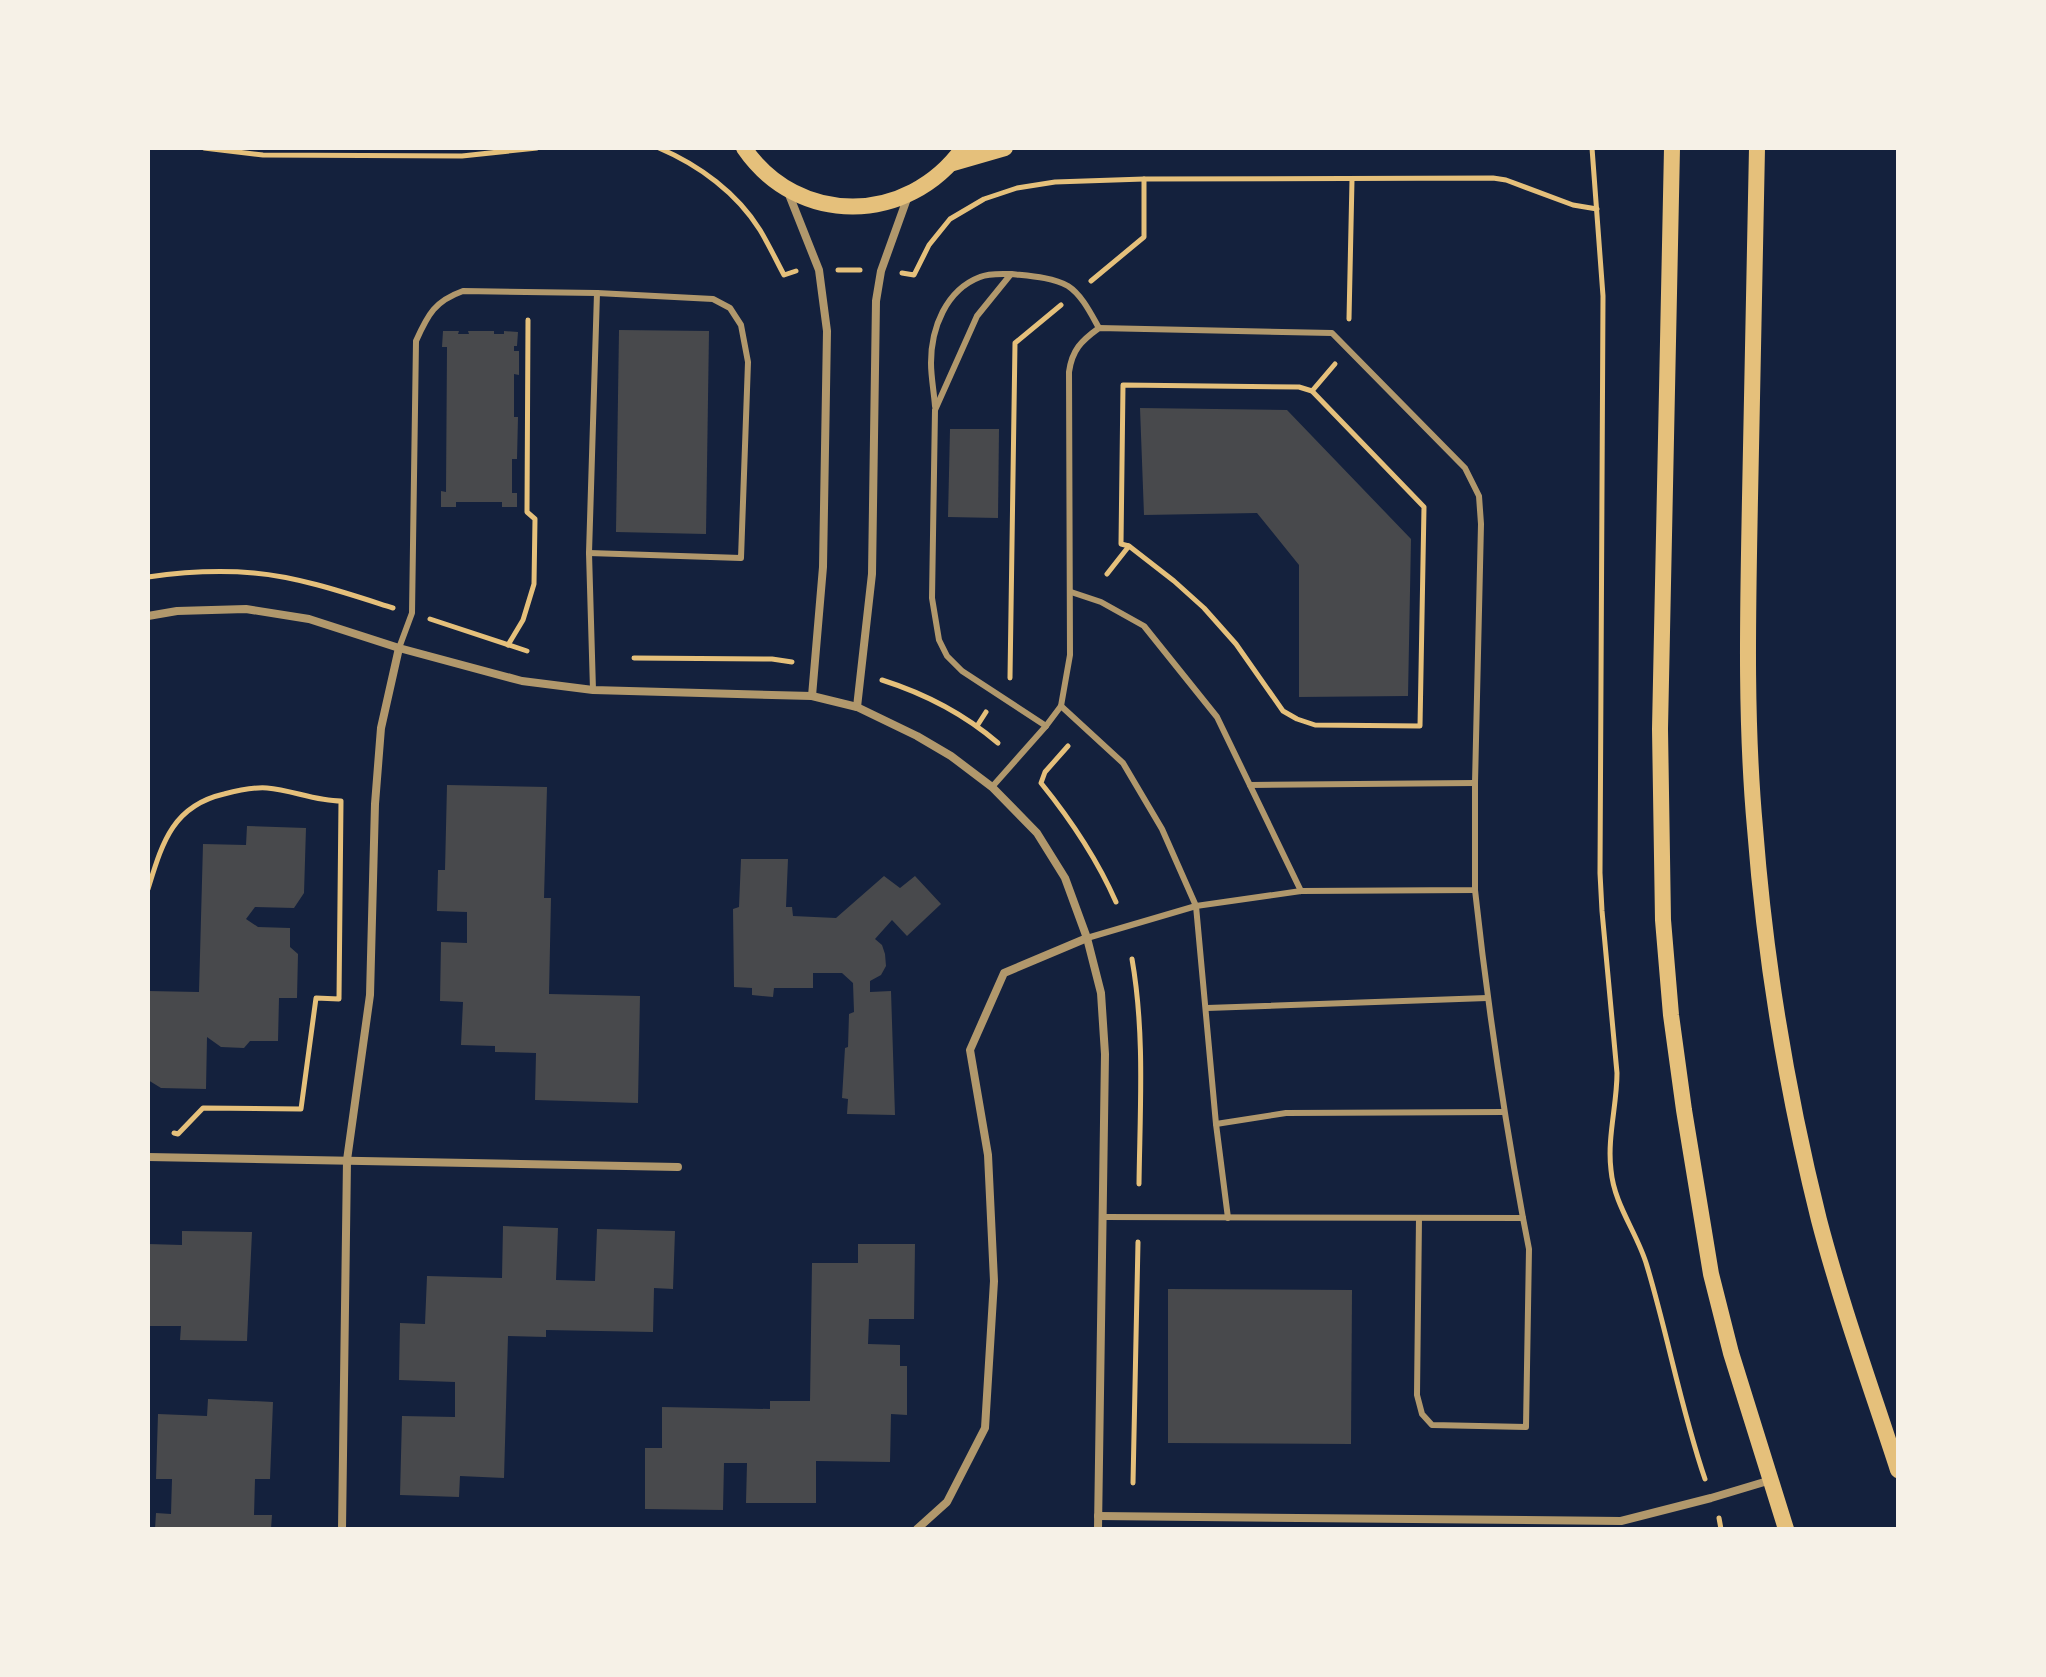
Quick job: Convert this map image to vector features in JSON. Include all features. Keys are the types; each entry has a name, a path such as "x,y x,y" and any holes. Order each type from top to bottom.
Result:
{"main road":[{"path":"744,148 774,181 798,195 825,205 853,207 881,205 908,196 932,182 953,163 963,148"},
{"path":"953,163 1005,148"},
{"path":"1672,148 1660,729 1663,920 1673,1029 1711,1274 1731,1353 1786,1529"},
{"path":"1757,148 1748,635 1749,744 1755,829 1782,1039 1820,1220 1898,1470"}],"street":[{"path":"786,188 819,270 827,331 823,567 812,696"},
{"path":"857,707 872,574 876,301 881,271 908,196"},
{"path":"148,616 177,611 246,609 309,619 399,648 522,681 593,690 812,696 857,707 917,736 951,756 992,787 1037,833 1065,878 1087,938 1101,993 1105,1054 1098,1529"},
{"path":"342,1529 347,1160 370,995 375,804 381,728 399,648"},
{"path":"917,1529 947,1502 985,1428 994,1281 988,1155 970,1050 1004,973 1087,938"},
{"path":"148,1157 678,1167"},
{"path":"1098,1516 1621,1521 1771,1480"}],"lane":[{"path":"935,410 977,316 1011,274"},
{"path":"1046,726 962,671 947,656 939,640 932,598 935,410 931,362 934,330 947,303 962,286 983,275 1011,274 1044,279 1068,287 1083,302 1099,328"},
{"path":"399,648 412,613 416,341 437,303 449,296 463,291 713,299 730,308 741,325 748,362 741,558 589,553"},
{"path":"593,690 589,553 597,293"},
{"path":"992,787 1061,706 1070,655 1069,372 1072,356 1084,339 1099,328 1332,333 1465,468 1479,496 1475,890 1504,1112 1529,1249 1526,1427 1432,1425 1422,1414 1417,1395 1419,1218"},
{"path":"1071,592 1101,602 1144,626 1217,717 1301,891"},
{"path":"1061,706 1123,763 1162,829 1196,906 1228,1218"},
{"path":"1250,785 1475,783"},
{"path":"1087,938 1196,906 1301,891 1475,890"},
{"path":"1207,1008 1487,998"},
{"path":"1216,1124 1286,1113 1504,1112"},
{"path":"1104,1217 1523,1218"}],"path":[{"path":"204,148 263,155 462,156 537,148"},
{"path":"659,148 682,158 725,188 759,228 784,275 800,270"},
{"path":"1592,148 1603,296 1600,873 1617,1073 1610,1147 1611,1171 1617,1196 1647,1266 1701,1469"},
{"path":"895,271 914,275 929,245 950,219 984,199 1017,188 1055,182 1493,178 1573,205 1597,209"},
{"path":"977,726 1010,678 1015,343 1144,237 1144,179"},
{"path":"1312,391 1348,348 1352,180"},
{"path":"839,270 866,270"},
{"path":"508,645 523,620 534,584 535,519 527,512 528,320"},
{"path":"1123,385 1299,387 1312,391 1424,507 1420,726 1315,725 1283,711 1236,644 1212,617 1174,581 1129,546 1121,544 1123,385"},
{"path":"1107,574 1129,546"},
{"path":"148,577 182,572 255,573 323,586 394,608"},
{"path":"430,619 527,651"},
{"path":"634,658 772,659 792,662"},
{"path":"882,680 916,691 977,726 998,743"},
{"path":"1068,746 1045,772 1041,783 1102,869 1116,902"},
{"path":"148,889 155,862 168,834 190,808 211,797 250,787 341,801 339,999 316,998 301,1109 203,1108 178,1134 163,1133"},
{"path":"1132,959 1139,998 1141,1036 1139,1184"},
{"path":"1133,1483 1138,1242"},
{"path":"1719,1521 1721,1529"}],"building":[{"path":"619,330 709,331 706,534 616,532"},
{"path":"443,331 459,331 458,334 469,334 468,331 494,331 494,334 518,332 517,346 514,346 514,351 519,351 519,375 514,374 514,417 518,417 517,459 512,459 512,493 517,493 517,507 502,507 502,502 456,502 456,507 441,507 441,491 446,492 447,347 442,347"},
{"path":"1140,408 1287,410 1411,539 1408,696 1299,697 1299,565 1257,513 1144,515"},
{"path":"950,429 999,429 998,518 948,517"},
{"path":"447,785 547,787 544,898 551,898 549,994 640,996 638,1103 535,1100 536,1053 495,1052 495,1046 461,1045 463,1002 440,1001 441,942 467,943 467,912 437,911 438,870 445,870"},
{"path":"247,826 306,828 304,893 294,908 255,907 246,919 258,927 290,928 290,947 298,954 297,998 279,998 278,1041 250,1041 244,1048 221,1047 207,1037 206,1089 161,1088 148,1080 148,991 199,992 203,844 246,845"},
{"path":"741,859 788,859 786,907 792,907 793,916 836,918 884,876 900,888 915,876 941,904 907,936 892,920 875,939 882,945 886,966 881,975 870,981 870,992 891,991 895,1115 847,1114 848,1099 842,1098 849,1014 854,1012 853,983 842,973 813,973 813,988 774,988 773,997 752,995 752,988 734,987 733,909 739,907"},
{"path":"503,1226 558,1228 556,1280 595,1281 597,1229 675,1231 673,1289 654,1288 653,1332 546,1330 546,1337 508,1336 504,1478 460,1476 459,1497 400,1495 402,1416 455,1417 455,1382 399,1380 400,1323 425,1324 427,1276 502,1278"},
{"path":"182,1231 252,1232 247,1341 180,1340 181,1326 148,1326 148,1244 182,1245"},
{"path":"858,1244 915,1244 914,1319 869,1319 868,1344 900,1345 900,1366 907,1366 907,1415 891,1414 890,1462 816,1461 816,1503 746,1503 747,1463 724,1463 723,1510 645,1509 645,1448 662,1448 662,1407 770,1409 770,1401 810,1401 812,1263 858,1263"},
{"path":"1168,1289 1352,1290 1351,1444 1168,1443"},
{"path":"208,1399 273,1402 270,1479 255,1479 254,1515 272,1515 271,1529 155,1529 156,1513 171,1514 172,1479 156,1479 158,1414 207,1416"}]}
